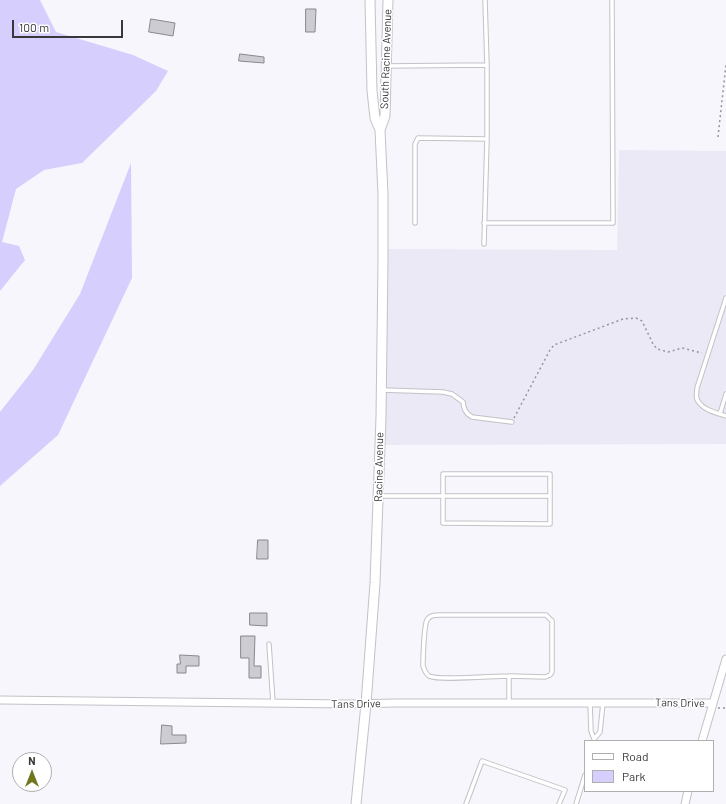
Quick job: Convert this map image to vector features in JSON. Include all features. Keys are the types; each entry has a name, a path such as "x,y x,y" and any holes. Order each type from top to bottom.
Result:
{"main road":[{"name":"South Racine Avenue","path":"370,0 372,91 375,118 380,130"},
{"name":"South Racine Avenue","path":"380,130 384,116 388,0"},
{"name":"Racine Avenue","path":"356,804 366,704 375,583 379,496 383,252 380,130"}],"street":[{"path":"702,740 726,659"},
{"name":"Tans Drive","path":"0,700 273,704 713,703"},
{"path":"684,804 688,792"}],"lane":[{"path":"484,244 487,139 485,0"},
{"path":"484,223 612,223 612,0"},
{"path":"386,66 487,65"},
{"path":"415,223 415,144 418,138 487,139"},
{"path":"726,298 697,388 696,398 698,402 711,412 726,416"},
{"path":"381,390 443,392 452,394 462,402 465,411 472,417 512,422"},
{"path":"720,414 726,394"},
{"path":"443,474 550,474 550,496 550,524 443,523 443,474"},
{"path":"379,496 550,496"},
{"path":"433,615 546,615 552,621 552,672 550,675 545,676 508,676 448,678 429,676 425,672 423,666 425,627 428,618 433,615"},
{"path":"270,644 273,704"},
{"path":"508,676 509,703"},
{"path":"590,703 591,731 594,740"},
{"path":"594,740 600,732 603,703"},
{"path":"466,804 482,760 565,790 559,804"},
{"path":"576,804 584,778"}],"path":[{"path":"718,137 726,64"},
{"path":"512,422 550,350 554,346 623,319 636,318 642,321 657,349 668,352 682,348 707,355"}],"shaded area":[{"path":"619,150 726,151 726,444 385,445 387,249 617,250"}],"green space":[{"path":"0,0 40,0 56,32 133,55 168,71 156,91 82,163 44,170 16,189 2,242 19,246 25,260 0,291"},
{"path":"131,163 132,278 58,435 0,486 0,412 33,370 80,294"}],"building":[{"path":"306,9 316,9 315,32 306,32"},
{"path":"151,19 175,23 173,36 149,32"},
{"path":"240,54 264,57 264,63 239,61"},
{"path":"258,540 268,540 268,559 257,559"},
{"path":"250,613 267,613 267,626 250,625"},
{"path":"241,636 255,636 254,666 261,666 261,678 249,678 249,658 241,658"},
{"path":"180,655 199,656 199,666 186,666 186,673 177,673 177,664 180,664"},
{"path":"162,725 172,726 172,735 186,735 186,743 161,744"}]}
